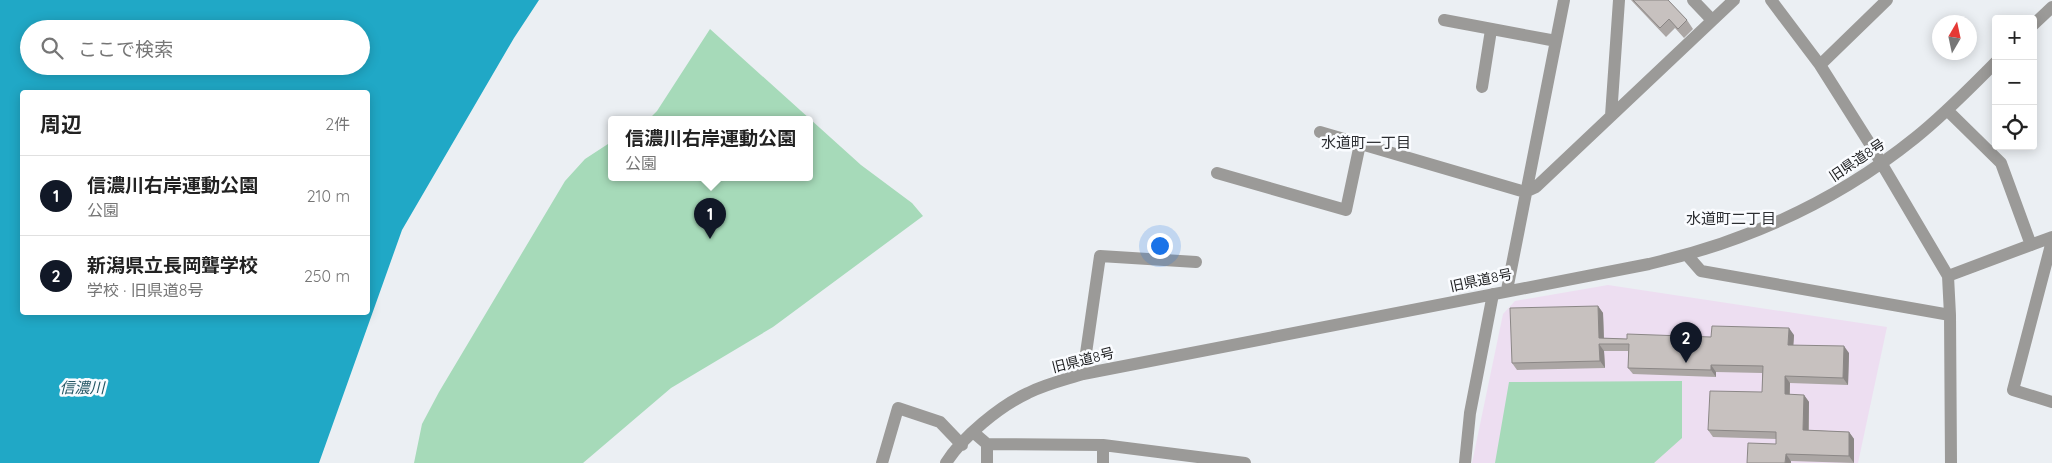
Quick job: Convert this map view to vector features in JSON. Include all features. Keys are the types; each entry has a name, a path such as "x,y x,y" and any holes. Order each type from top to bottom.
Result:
{"street":[{"path":"1507,290 1564,0"},
{"path":"1611,116 1619,0"},
{"path":"1692,0 1712,20"},
{"path":"1320,132 1525,192 1536,187 1734,0"},
{"path":"1771,0 1820,65 1948,276 1951,463"},
{"path":"1820,65 1887,0"},
{"path":"2037,21 2052,7"},
{"path":"1444,20 1556,41"},
{"path":"1482,87 1491,30"},
{"name":"旧県道8号","path":"946,463 973,432 1007,405 1027,393 1083,374 1687,255 1800,212 1836,193 1915,138 1992,66"},
{"path":"1947,110 2001,164 2030,245"},
{"path":"1217,173 1346,210 1360,144"},
{"path":"1948,276 2030,245 2052,239 2013,390 2052,402"},
{"path":"1687,255 1702,271 1950,315"},
{"path":"1083,374 1100,256 1196,262"},
{"path":"1465,463 1470,413 1493,294"},
{"path":"882,463 898,408 940,422 962,445"},
{"path":"973,432 987,444 1103,445 1183,459 1245,463"},
{"path":"987,444 987,463"},
{"path":"1103,445 1103,463"}],"shaded area":[{"path":"1608,285 1887,327 1858,463 1472,463 1503,314 1515,301"}],"green space":[{"path":"710,29 807,116 652,116"},
{"path":"813,122 861,165 912,203 923,216 773,327 671,388 583,463 414,463 422,424 439,392 565,181 585,159 608,144 608,181 813,181"},
{"path":"1682,381 1682,438 1654,463 1495,463 1509,382"}],"water":[{"name":"信濃川","path":"0,0 539,0 514,38 402,230 319,463 0,463"}],"building":[{"path":"1633,0 1668,0 1687,20 1678,29 1669,19 1660,28"},
{"path":"1598,306 1599,338 1627,339 1627,334 1711,337 1712,326 1789,328 1788,345 1844,346 1843,378 1785,376 1785,394 1804,395 1803,430 1849,432 1849,456 1786,454 1785,463 1747,463 1748,443 1776,444 1776,432 1708,430 1710,391 1762,392 1763,366 1711,365 1711,370 1628,368 1629,344 1599,344 1600,361 1512,363 1510,308"}],"place":[{"name":"信濃川右岸運動公園","path":"710,239"},
{"name":"新潟県立長岡聾学校","path":"1686,363"}],"district":[{"name":"水道町一丁目","path":"1366,143"},
{"name":"水道町二丁目","path":"1731,219"}]}
